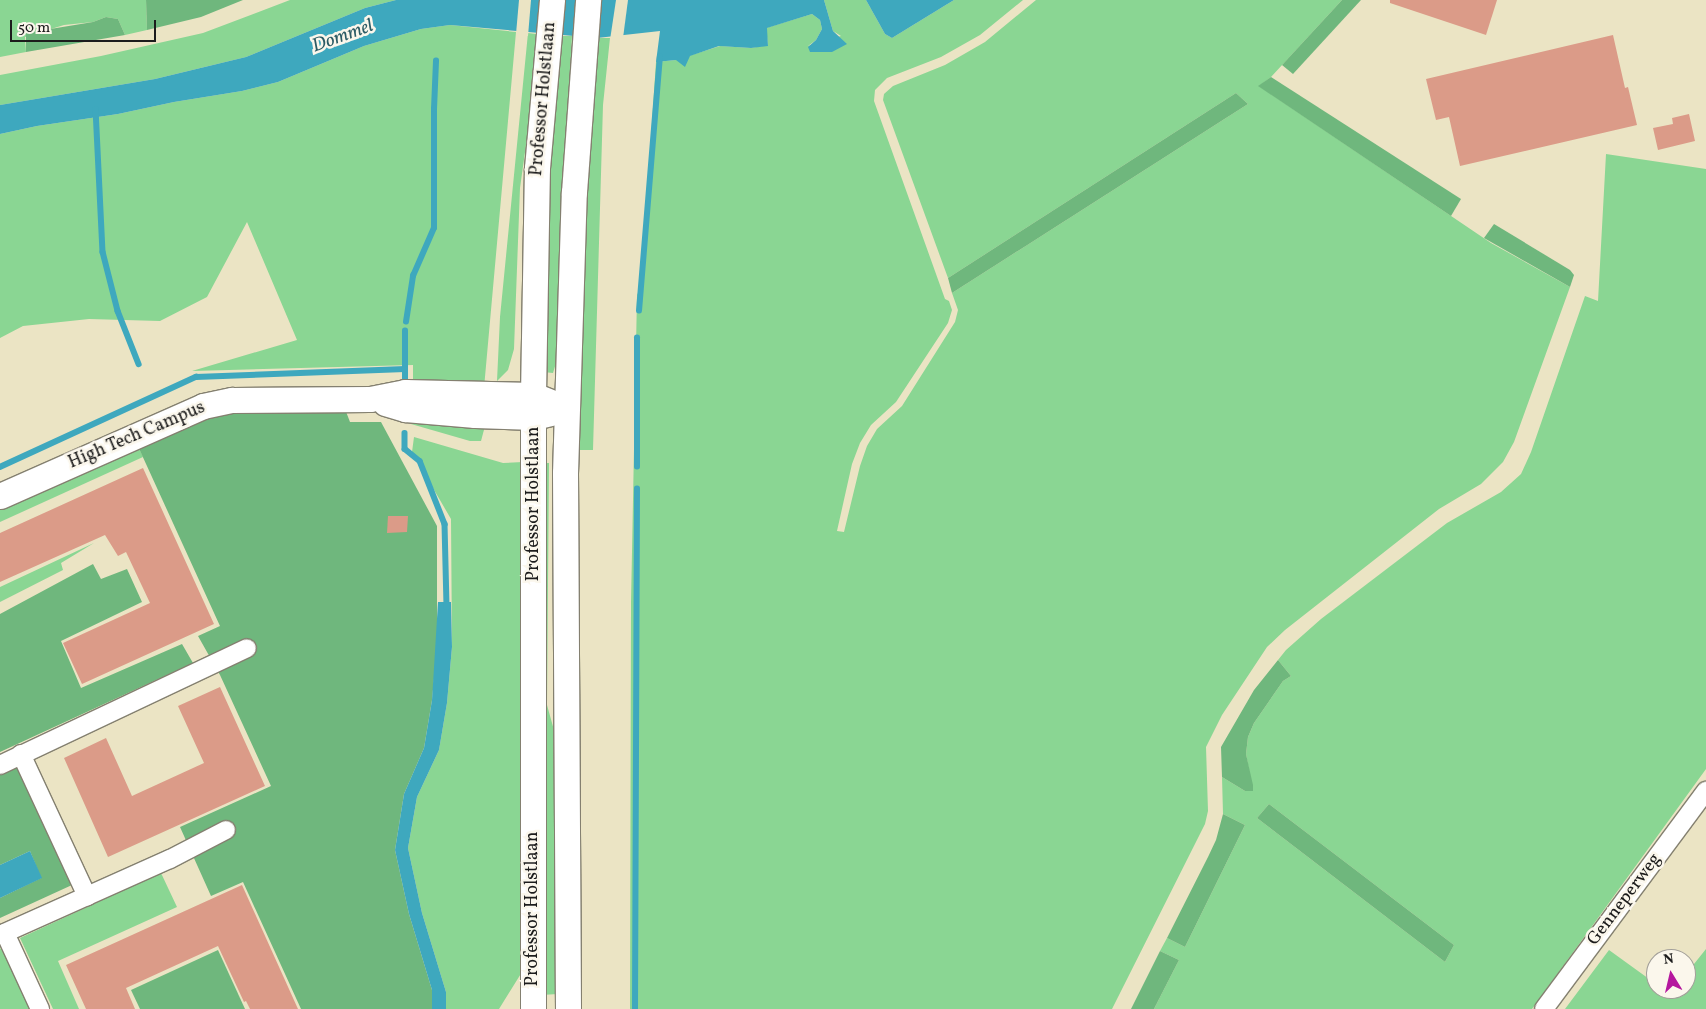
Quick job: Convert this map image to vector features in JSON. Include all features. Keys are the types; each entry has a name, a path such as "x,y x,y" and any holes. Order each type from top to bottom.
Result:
{"main road":[{"name":"Professor Holstlaan","path":"532,1009 533,406 537,168 552,0"},
{"name":"Professor Holstlaan","path":"568,1009 565,542 574,192 588,0"},
{"name":"High Tech Campus","path":"0,496 202,406 232,400 370,398 405,392 568,408"}],"street":[{"path":"0,765 248,648"},
{"path":"21,754 87,896"},
{"name":"Genneperweg","path":"1544,1009 1706,791"},
{"path":"40,1009 3,934 170,859 226,830"}],"green space":[{"path":"0,0 146,0 147,30 125,35 118,19 106,17 93,22 64,25 25,37 26,52 0,57"},
{"path":"146,0 243,0 201,17 147,30"},
{"path":"290,0 396,0 365,8 246,57 155,79 0,105 0,75 101,56 203,33"},
{"path":"824,0 866,0 885,34 892,38 954,0 1023,0 980,35 941,57 887,78 875,90 874,101 945,299 949,301 952,310 948,323 896,402 871,425 860,443 852,464 837,531 844,532 860,466 867,446 877,429 902,406 955,322 958,310 952,293 1248,104 1236,93 948,278 883,100 884,94 893,86 945,65 985,42 1036,0 1342,0 1271,77 1259,86 1491,243 1570,287 1514,442 1503,462 1481,484 1439,509 1285,630 1267,647 1222,715 1206,747 1208,811 1205,824 1112,1009 630,1009 631,603 637,295 641,287 656,62 676,60 720,46 751,48 768,45 766,28 812,14 820,20 822,29 816,40 808,46 841,36 833,31"},
{"path":"1342,0 1361,0 1293,74 1282,65"},
{"path":"106,17 118,19 125,35 26,52 26,33 93,22"},
{"path":"450,25 516,32 484,388 413,387 413,365 192,371 297,340 247,222 207,297 160,321 89,319 23,326 0,338 0,134 242,91 278,82 364,46 421,29"},
{"path":"528,33 536,34 530,116 520,188 514,349 508,370 497,381 500,317"},
{"path":"561,36 572,36 564,192 560,362 556,363 553,373 543,372 548,191"},
{"path":"597,38 610,38 603,105 593,450 578,450 583,193"},
{"path":"1271,77 1461,199 1451,216 1258,86"},
{"path":"1236,93 1248,104 952,293 948,278"},
{"path":"1606,154 1706,169 1706,769 1532,1009 1154,1009 1179,960 1160,951 1167,938 1185,947 1245,825 1223,814 1222,777 1245,791 1253,791 1246,754 1248,737 1254,723 1283,681 1291,676 1278,660 1286,650 1321,619 1447,523 1501,492 1521,474 1531,452 1585,296 1598,301","holes":["1269,804 1454,945 1445,962 1257,818"]},
{"path":"1494,224 1570,270 1574,275 1570,287 1484,238"},
{"path":"345,409 350,422 381,422 437,526 437,646 432,700 424,748 404,794 395,850 409,914 432,990 432,1009 301,1009 243,882 211,896 180,827 271,786 220,675 198,636 220,626 136,442 193,417 233,410"},
{"path":"411,420 485,426 481,441 470,441 411,424"},
{"path":"414,437 503,463 523,462 522,972 499,1009 446,1009 446,992 422,913 408,848 417,797 439,750 447,703 452,647 451,519 412,452"},
{"path":"136,442 143,457 0,522 0,505"},
{"path":"542,463 549,463 547,705 557,741 558,994 541,995"},
{"path":"94,543 61,563 63,570 0,602 0,587"},
{"path":"93,564 101,579 127,569 142,602 61,641 81,688 182,644 193,663 0,752 0,614"},
{"path":"1278,660 1291,676 1283,681 1254,723 1248,737 1246,754 1253,791 1245,791 1222,777 1221,747 1254,690"},
{"path":"17,766 72,885 0,918 0,898 41,878 30,851 0,865 0,773"},
{"path":"1269,804 1454,945 1445,962 1257,818"},
{"path":"1223,814 1245,825 1185,947 1167,938 1216,840"},
{"path":"161,873 177,907 58,961 79,1009 53,1009 20,938"},
{"path":"0,948 4,953 30,1009 0,1009"},
{"path":"1706,949 1706,1009 1565,1009 1609,950 1646,977 1646,999 1696,999 1696,962"},
{"path":"218,950 245,1009 140,1009 131,990"},
{"path":"1160,951 1179,960 1154,1009 1131,1009"}],"water":[{"name":"Dommel","path":"396,0 824,0 833,31 847,44 832,52 810,52 808,47 816,40 822,29 820,20 812,14 767,28 768,46 751,48 719,46 690,56 685,67 676,60 656,62 660,31 597,38 450,25 421,29 364,46 278,82 242,91 0,134 0,105 155,79 246,57 365,8"},
{"path":"866,0 954,0 892,38 885,34"},
{"path":"438,602 451,602 452,647 447,703 439,750 417,797 408,848 422,913 446,992 446,1009 432,1009 432,990 409,914 395,850 404,794 424,748 432,700"},
{"path":"30,851 42,878 0,898 0,865"}],"pier":[{"path":"519,0 531,0 528,36 516,34"},
{"path":"616,0 628,0 623,38 610,40"}],"building":[{"path":"1390,0 1497,0 1486,35 1390,3"},
{"path":"1613,35 1625,88 1628,87 1637,125 1460,166 1449,117 1436,120 1426,79"},
{"path":"1689,114 1695,141 1658,150 1653,128 1673,124 1672,118"},
{"path":"143,468 214,624 82,684 63,643 150,603 126,552 118,556 105,535 0,582 0,533"},
{"path":"388,516 408,516 407,532 387,533"},
{"path":"220,687 265,786 108,857 64,758 106,738 132,796 204,763 178,706"},
{"path":"242,885 298,1009 250,1009 246,1001 244,1002 218,946 126,988 135,1009 86,1009 66,965"}],"waterway":[{"path":"639,311 660,57"},
{"path":"406,322 413,276 434,228 436,61"},
{"path":"96,109 103,252 118,311 139,364"},
{"path":"405,331 405,385"},
{"path":"637,338 637,467"},
{"path":"0,467 196,377 405,369"},
{"path":"405,433 405,449 420,461 445,524 447,607"},
{"path":"635,1009 637,489"}]}
